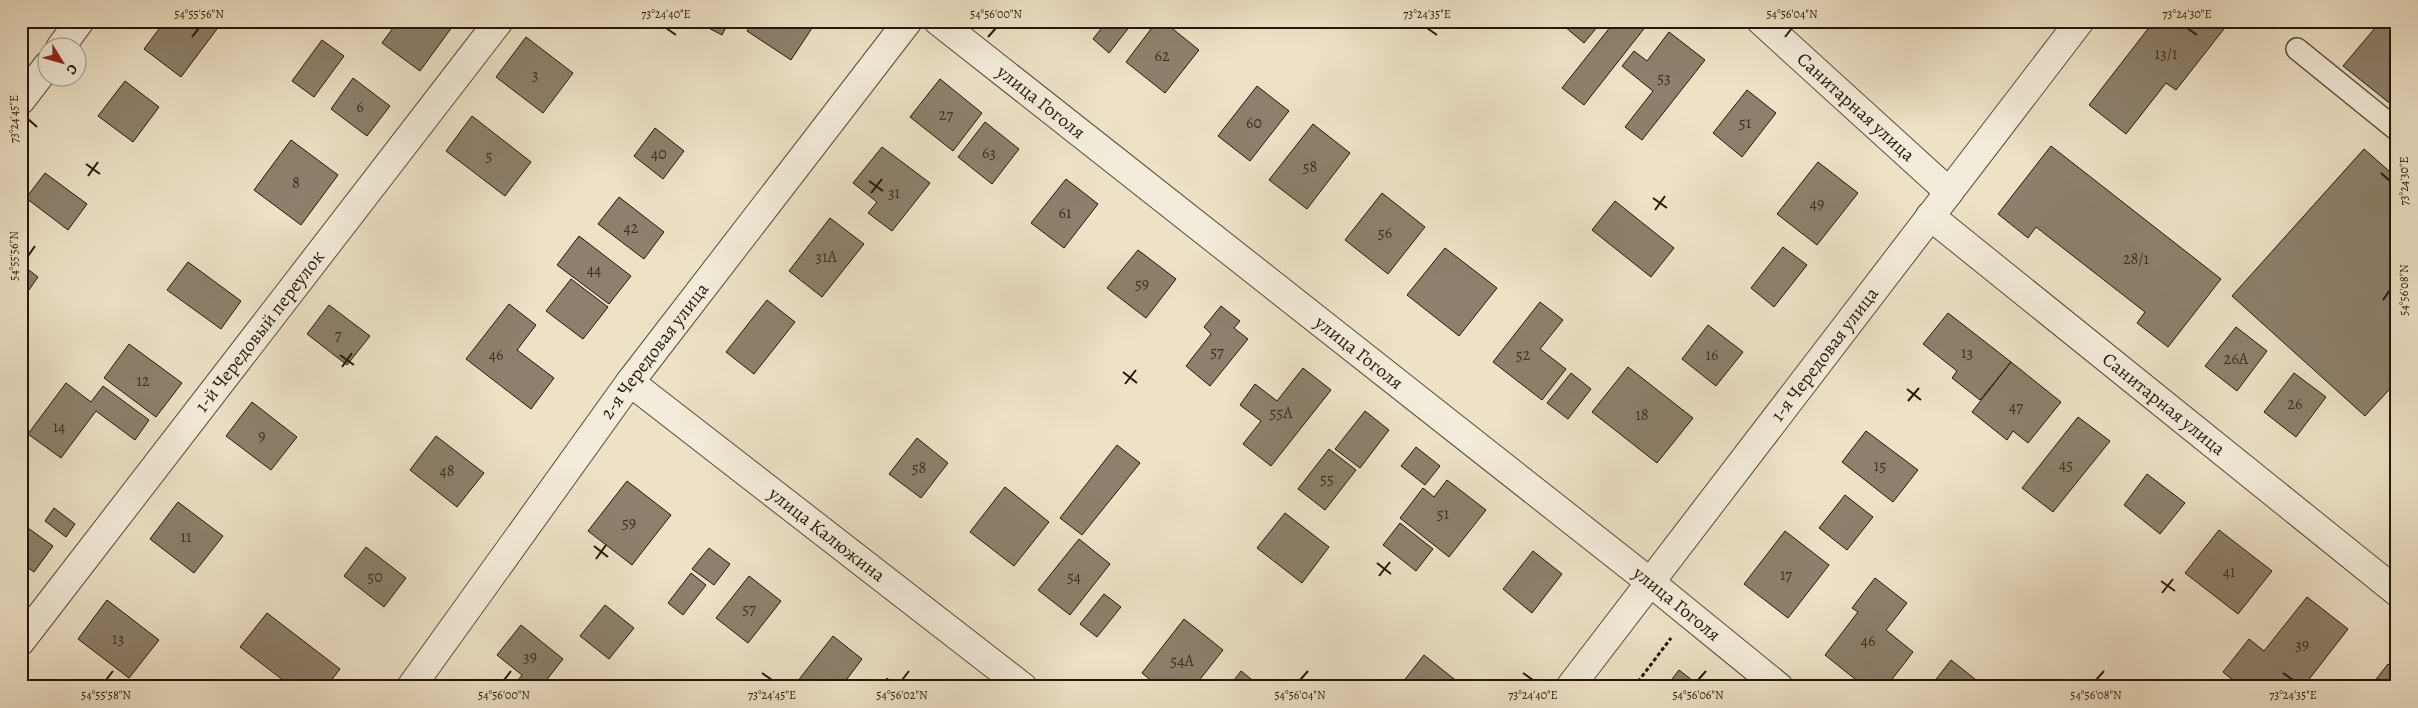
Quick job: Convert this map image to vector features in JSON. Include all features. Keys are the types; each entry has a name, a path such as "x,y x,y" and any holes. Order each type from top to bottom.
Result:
{"street":[{"path":"67,38 80,21"},
{"name":"1-й Чередовый переулок","path":"21,641 499,21"},
{"name":"2-я Чередовая улица","path":"411,687 630,382 908,21"},
{"name":"улица Гоголя","path":"938,21 1650,582 1780,687"},
{"name":"Санитарная улица","path":"1761,21 1949,192"},
{"name":"1-я Чередовая улица","path":"1570,687 2080,21"},
{"path":"21,100 38,78"},
{"name":"Санитарная улица","path":"1930,216 2397,592"},
{"name":"улица Калюжина","path":"630,382 1023,687"}],"lane":[{"path":"2297,48 2397,130"}],"path":[{"path":"1634,687 1690,614"}],"building":[{"path":"165,21 207,21 217,29 181,77 144,49"},
{"path":"398,21 454,21 455,23 420,71 382,43"},
{"path":"695,21 729,21 722,35"},
{"path":"753,21 808,21 814,25 791,60 747,31"},
{"path":"1107,21 1134,21 1109,53 1093,39"},
{"path":"1157,21 1163,21 1199,50 1165,93 1126,62"},
{"path":"1558,21 1602,21 1584,43"},
{"path":"1615,21 1650,21 1584,105 1562,88"},
{"path":"2154,21 2222,21 2227,25 2176,90 2166,83 2126,134 2089,105"},
{"path":"2370,21 2397,21 2397,109 2343,66 2375,28 2369,23"},
{"path":"1669,32 1705,60 1642,140 1625,127 1653,91 1622,66 1634,51 1647,61"},
{"path":"526,37 573,73 543,113 496,77"},
{"path":"322,40 344,56 314,97 292,81"},
{"path":"353,78 390,106 367,136 331,109"},
{"path":"940,79 982,113 953,151 910,117"},
{"path":"125,81 159,107 133,142 98,116"},
{"path":"1257,86 1289,111 1250,161 1218,136"},
{"path":"1747,90 1776,113 1742,157 1713,133"},
{"path":"472,116 531,162 505,196 446,151"},
{"path":"985,122 1019,149 992,184 958,157"},
{"path":"1313,124 1350,153 1307,209 1269,180"},
{"path":"655,128 684,151 663,179 634,156"},
{"path":"291,140 338,175 301,225 254,190"},
{"path":"2051,146 2221,279 2168,347 2137,323 2145,312 2036,227 2028,238 1998,214"},
{"path":"882,147 930,183 892,231 868,213 877,202 853,183"},
{"path":"2364,149 2397,178 2397,381 2365,416 2232,296"},
{"path":"1818,162 1858,193 1817,245 1777,214"},
{"path":"45,173 87,204 68,230 26,198"},
{"path":"1066,179 1098,204 1064,248 1031,223"},
{"path":"1382,193 1425,227 1388,274 1345,240"},
{"path":"619,197 664,232 644,259 598,224"},
{"path":"1615,201 1674,248 1651,277 1592,230"},
{"path":"830,218 864,244 822,297 789,271"},
{"path":"579,236 631,276 609,304 557,265"},
{"path":"1783,247 1807,265 1774,307 1751,288"},
{"path":"1445,248 1497,288 1459,336 1407,295"},
{"path":"1138,250 1176,279 1146,318 1107,288"},
{"path":"188,262 241,301 221,329 167,290"},
{"path":"21,264 38,277 26,294 21,291"},
{"path":"571,279 608,307 583,339 546,311"},
{"path":"767,300 795,322 754,374 726,352"},
{"path":"1540,302 1563,320 1540,349 1566,369 1542,400 1493,362"},
{"path":"509,304 536,325 517,350 554,378 531,409 466,359"},
{"path":"329,305 370,336 347,365 307,334"},
{"path":"1221,306 1240,321 1234,328 1248,339 1210,386 1186,366 1211,334 1204,327"},
{"path":"1948,313 2011,362 1980,400 1952,378 1957,371 1923,344"},
{"path":"1708,325 1743,352 1716,386 1682,359"},
{"path":"2236,327 2267,351 2237,391 2205,366"},
{"path":"129,344 182,383 156,417 104,378"},
{"path":"2011,362 2061,402 2028,443 2013,431 2007,440 1972,412"},
{"path":"1628,367 1693,418 1657,463 1592,412"},
{"path":"1303,368 1331,390 1271,466 1243,444 1261,421 1240,405 1255,384 1277,401"},
{"path":"1571,373 1591,389 1568,419 1547,403"},
{"path":"2294,373 2326,397 2296,437 2264,412"},
{"path":"66,383 91,402 103,386 149,420 135,440 96,411 61,458 28,434"},
{"path":"252,402 297,437 271,470 226,436"},
{"path":"1365,411 1389,430 1360,468 1335,449"},
{"path":"2078,417 2110,441 2053,512 2022,488"},
{"path":"1866,431 1918,470 1893,502 1842,462"},
{"path":"436,436 484,473 457,507 410,470"},
{"path":"917,438 948,463 921,498 889,474"},
{"path":"1117,445 1140,463 1082,535 1060,518"},
{"path":"1416,447 1440,466 1425,485 1401,466"},
{"path":"1329,449 1356,470 1325,510 1298,489"},
{"path":"2147,474 2185,503 2160,534 2124,505"},
{"path":"1447,480 1486,510 1449,557 1400,518 1423,488 1434,497"},
{"path":"627,481 671,515 632,565 588,531"},
{"path":"1005,487 1049,522 1014,566 970,532"},
{"path":"1845,495 1873,517 1847,550 1819,528"},
{"path":"178,502 223,536 194,573 150,539"},
{"path":"54,508 75,524 66,537 45,521"},
{"path":"1285,513 1329,547 1302,583 1257,548"},
{"path":"21,523 53,546 34,572 21,563"},
{"path":"1400,523 1433,549 1416,571 1383,545"},
{"path":"2219,530 2272,571 2238,614 2185,573"},
{"path":"1785,531 1829,565 1788,618 1744,584"},
{"path":"1079,539 1110,564 1070,615 1038,590"},
{"path":"366,547 406,578 384,607 344,576"},
{"path":"709,548 730,564 714,585 692,569"},
{"path":"1533,551 1562,574 1532,613 1503,589"},
{"path":"691,573 706,585 683,615 668,603"},
{"path":"749,576 781,601 748,643 716,618"},
{"path":"1875,578 1907,603 1886,630 1913,652 1886,687 1865,687 1825,655 1858,612 1852,608"},
{"path":"1104,594 1121,607 1097,637 1080,624"},
{"path":"2307,597 2348,629 2303,687 2241,687 2223,672 2249,639 2264,651"},
{"path":"107,600 159,640 129,678 78,639"},
{"path":"605,605 634,628 609,659 580,636"},
{"path":"267,613 340,669 326,687 292,687 240,647"},
{"path":"1184,619 1223,650 1194,687 1159,687 1142,673"},
{"path":"521,625 563,659 541,687 513,687 522,675 497,655"},
{"path":"833,636 862,659 841,687 793,687"},
{"path":"1424,655 1464,687 1399,687"},
{"path":"1951,660 1985,687 1930,687"},
{"path":"2388,664 2397,671 2397,687 2370,687"},
{"path":"1679,670 1701,687 1666,687"},
{"path":"1241,671 1261,687 1229,687"},
{"path":"887,678 898,687 881,687"}]}
